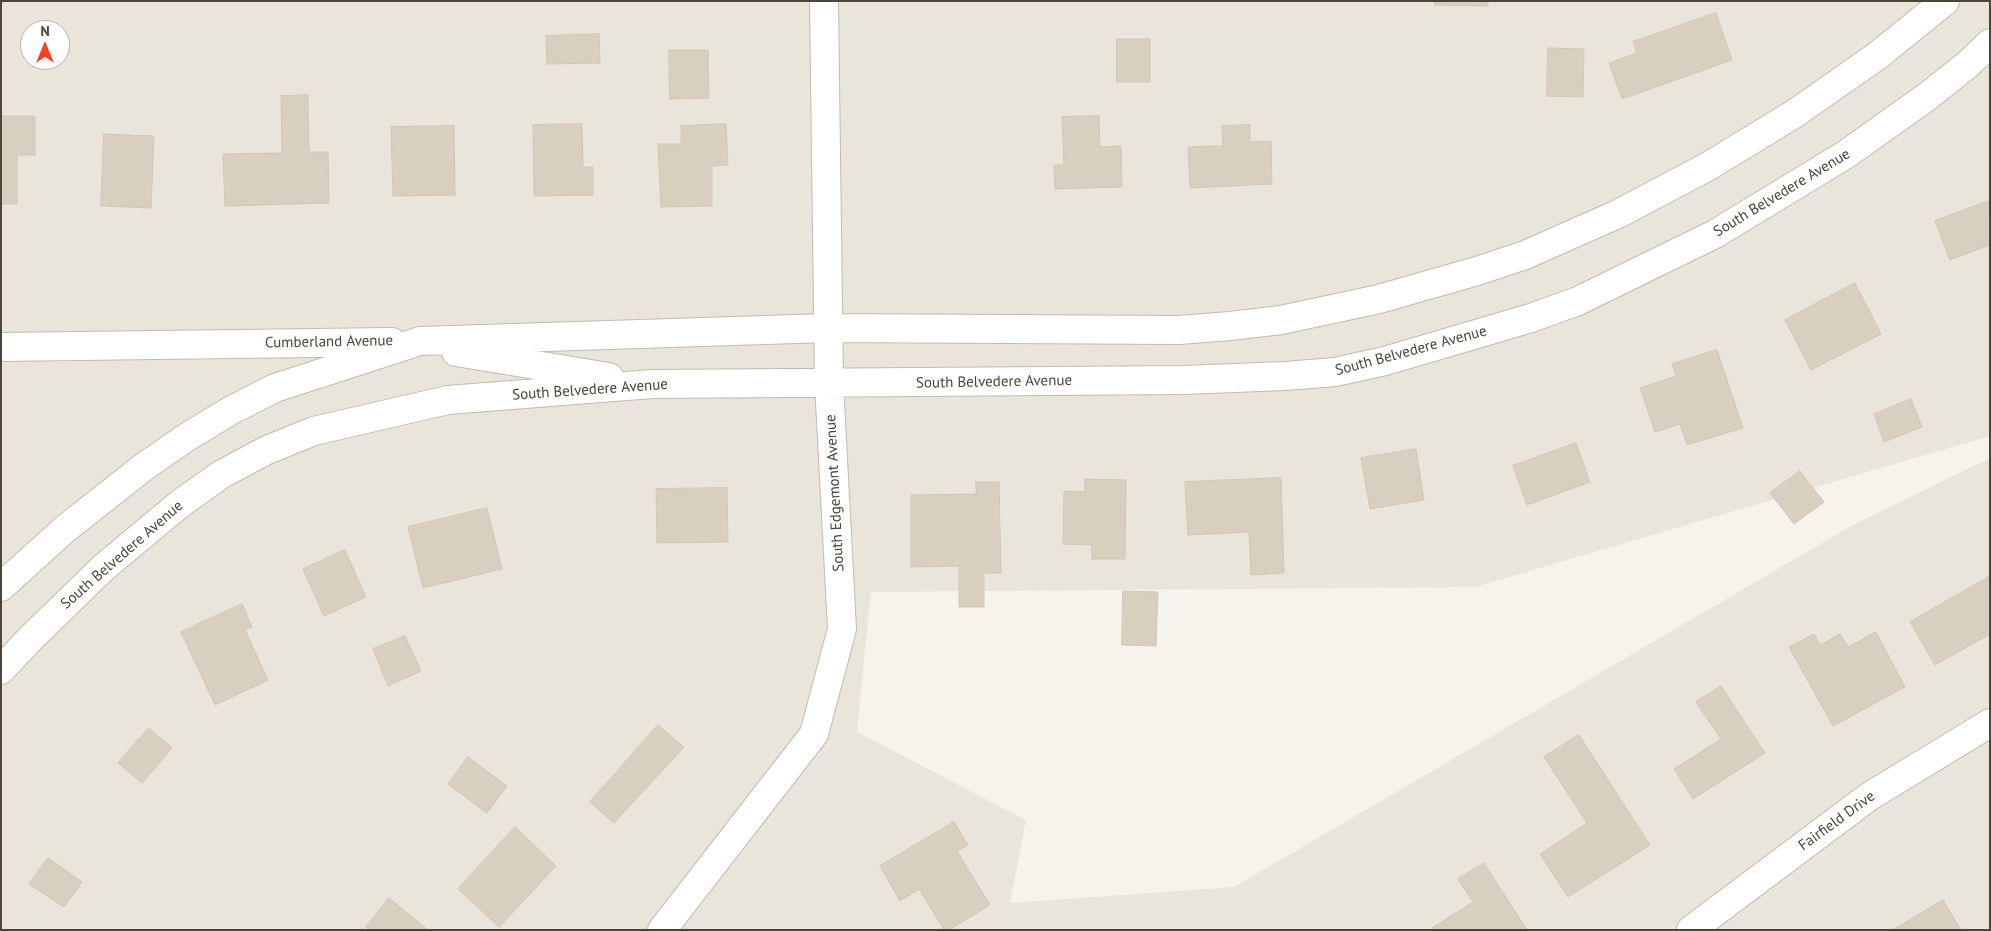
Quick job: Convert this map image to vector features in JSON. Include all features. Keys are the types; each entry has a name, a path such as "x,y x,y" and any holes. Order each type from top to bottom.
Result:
{"street":[{"name":"South Edgemont Avenue","path":"670,927 814,734 842,629 829,383 824,1"},
{"path":"1,587 65,529 145,466 187,437 230,411 275,388 420,341 828,328 1179,330 1280,320 1379,298 1477,271 1525,255 1618,214 1707,167 1794,114 1877,56 1945,1"},
{"name":"South Belvedere Avenue","path":"1,670 70,600 141,534 181,503 222,474 267,450 314,431 448,400 652,384 1184,380 1335,372 1385,361 1522,321 1578,301 1715,234 1845,155 1928,96 1967,65 1990,43"},
{"name":"Cumberland Avenue","path":"1,346 420,341 452,351 652,384"},
{"name":"Fairfield Drive","path":"1691,930 1719,921 1870,796 1990,723"}],"shaded area":[{"path":"1,1 1990,1 1990,436 1475,587 871,592 857,732 1026,820 1010,903 1234,887 1853,525 1990,458 1990,930 1,930"}],"building":[{"path":"1435,1 1488,1 1488,6 1435,5"},
{"path":"1716,13 1732,60 1622,99 1609,63 1637,53 1633,42"},
{"path":"599,34 600,63 547,64 546,36"},
{"path":"1117,39 1150,39 1150,82 1117,82"},
{"path":"1548,48 1584,49 1583,97 1547,96"},
{"path":"669,50 708,50 709,98 670,99"},
{"path":"308,95 309,152 328,152 329,203 225,206 223,154 282,153 281,96"},
{"path":"1,116 35,116 35,155 17,155 17,204 1,204"},
{"path":"1099,116 1100,147 1121,146 1122,187 1055,189 1054,165 1064,165 1062,117"},
{"path":"582,124 583,167 593,167 593,195 534,196 533,125"},
{"path":"726,124 728,165 712,166 712,206 661,207 658,144 681,144 681,126"},
{"path":"1250,125 1250,142 1271,141 1272,184 1190,188 1188,147 1223,146 1222,126"},
{"path":"454,126 455,195 393,196 391,127"},
{"path":"104,134 154,136 151,208 101,206"},
{"path":"1989,201 1990,245 1950,260 1935,221"},
{"path":"1855,283 1881,334 1811,370 1785,320"},
{"path":"1717,350 1743,428 1687,445 1680,424 1655,432 1640,388 1676,376 1672,364"},
{"path":"1911,399 1922,427 1884,442 1874,414"},
{"path":"1576,443 1590,482 1527,505 1513,466"},
{"path":"1416,449 1424,500 1370,509 1361,458"},
{"path":"1800,471 1824,502 1794,524 1770,493"},
{"path":"1281,478 1284,573 1251,575 1249,532 1188,535 1185,482"},
{"path":"1085,479 1126,480 1125,559 1092,559 1092,545 1063,544 1064,491 1085,492"},
{"path":"976,482 999,482 1001,573 984,573 984,607 959,607 959,566 911,567 911,495 976,494"},
{"path":"727,488 728,542 657,543 656,489"},
{"path":"487,508 502,569 423,588 408,527"},
{"path":"345,550 366,597 324,616 303,569"},
{"path":"1990,576 1990,634 1935,665 1910,622"},
{"path":"1123,591 1158,592 1156,646 1122,645"},
{"path":"242,604 252,627 245,630 268,680 215,705 181,632"},
{"path":"1876,632 1905,687 1833,726 1789,647 1814,634 1820,645 1840,634 1848,647"},
{"path":"405,636 421,671 388,686 373,649"},
{"path":"1721,686 1765,753 1693,799 1674,769 1721,739 1696,702"},
{"path":"658,725 684,747 614,823 590,802"},
{"path":"149,728 172,748 142,783 118,763"},
{"path":"1579,735 1650,845 1568,897 1540,854 1587,823 1544,757"},
{"path":"468,757 507,786 487,813 448,784"},
{"path":"954,822 968,845 957,851 990,905 949,930 944,930 919,889 900,901 880,866"},
{"path":"515,827 556,866 499,927 458,889"},
{"path":"48,858 82,882 64,907 29,884"},
{"path":"1484,863 1527,930 1433,930 1432,928 1473,902 1458,879"},
{"path":"389,898 428,930 370,930 366,927"},
{"path":"1943,900 1961,930 1893,930"}]}
